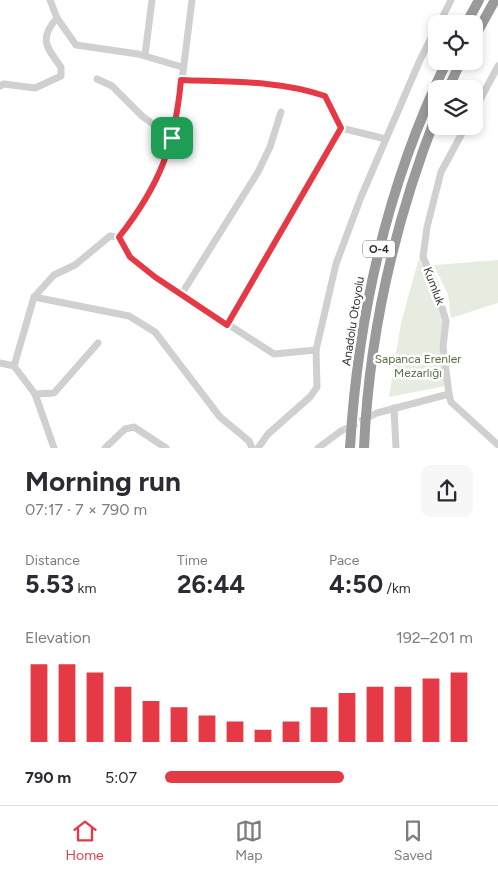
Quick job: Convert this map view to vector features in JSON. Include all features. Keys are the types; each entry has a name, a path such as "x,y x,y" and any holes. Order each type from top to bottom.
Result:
{"highway":[{"path":"471,15 479,0"},
{"path":"483,22 495,0"},
{"name":"Anadolu Otoyolu","path":"350,448 352,412 365,315 384,230 408,151 443,70"},
{"name":"Anadolu Otoyolu","path":"364,448 371,364 386,276 407,195 429,135"}],"street":[{"path":"50,0 58,18 76,45 145,55 182,67"},
{"path":"145,55 152,0"},
{"path":"119,237 158,179 172,138 192,0"},
{"path":"443,15 451,0"},
{"path":"0,86 4,84 35,88 61,76 62,67 49,52 45,40 50,26 58,18"},
{"path":"258,448 268,434 310,397 317,387 316,350 336,264 361,197 428,46"},
{"path":"483,94 498,66"},
{"path":"98,79 112,86 142,116 172,138"},
{"path":"181,80 243,82 306,90 325,96 341,128 386,139"},
{"path":"181,294 258,172 270,147 281,112"},
{"path":"227,325 341,128"},
{"name":"Kumluk","path":"449,394 444,348 446,321 436,286 423,257 427,226 442,172 461,135"},
{"path":"14,366 34,296 54,276 75,264 110,236 119,237"},
{"path":"119,237 130,257 227,325 274,354 316,350"},
{"path":"34,296 129,316 155,332 220,417 249,441 252,448"},
{"path":"35,394 54,393 98,343"},
{"path":"0,363 14,366 35,394 54,448"},
{"path":"377,412 449,394 451,402 498,446"},
{"path":"394,408 396,448"},
{"path":"105,448 125,429 134,427 166,448"},
{"path":"318,448 341,431"}],"green space":[{"name":"Sapanca Erenler Mezarlığı","path":"419,258 434,288 443,322 445,386 389,397 401,323"},
{"path":"498,260 498,303 451,318 448,295 434,265"}],"tunnel":[{"path":"341,431 377,413"}],"route":[{"path":"181,80 243,82 306,90 325,96 341,128 227,325 172,289 130,257 119,237 130,224 158,179 172,138 179,104 181,80"}]}
